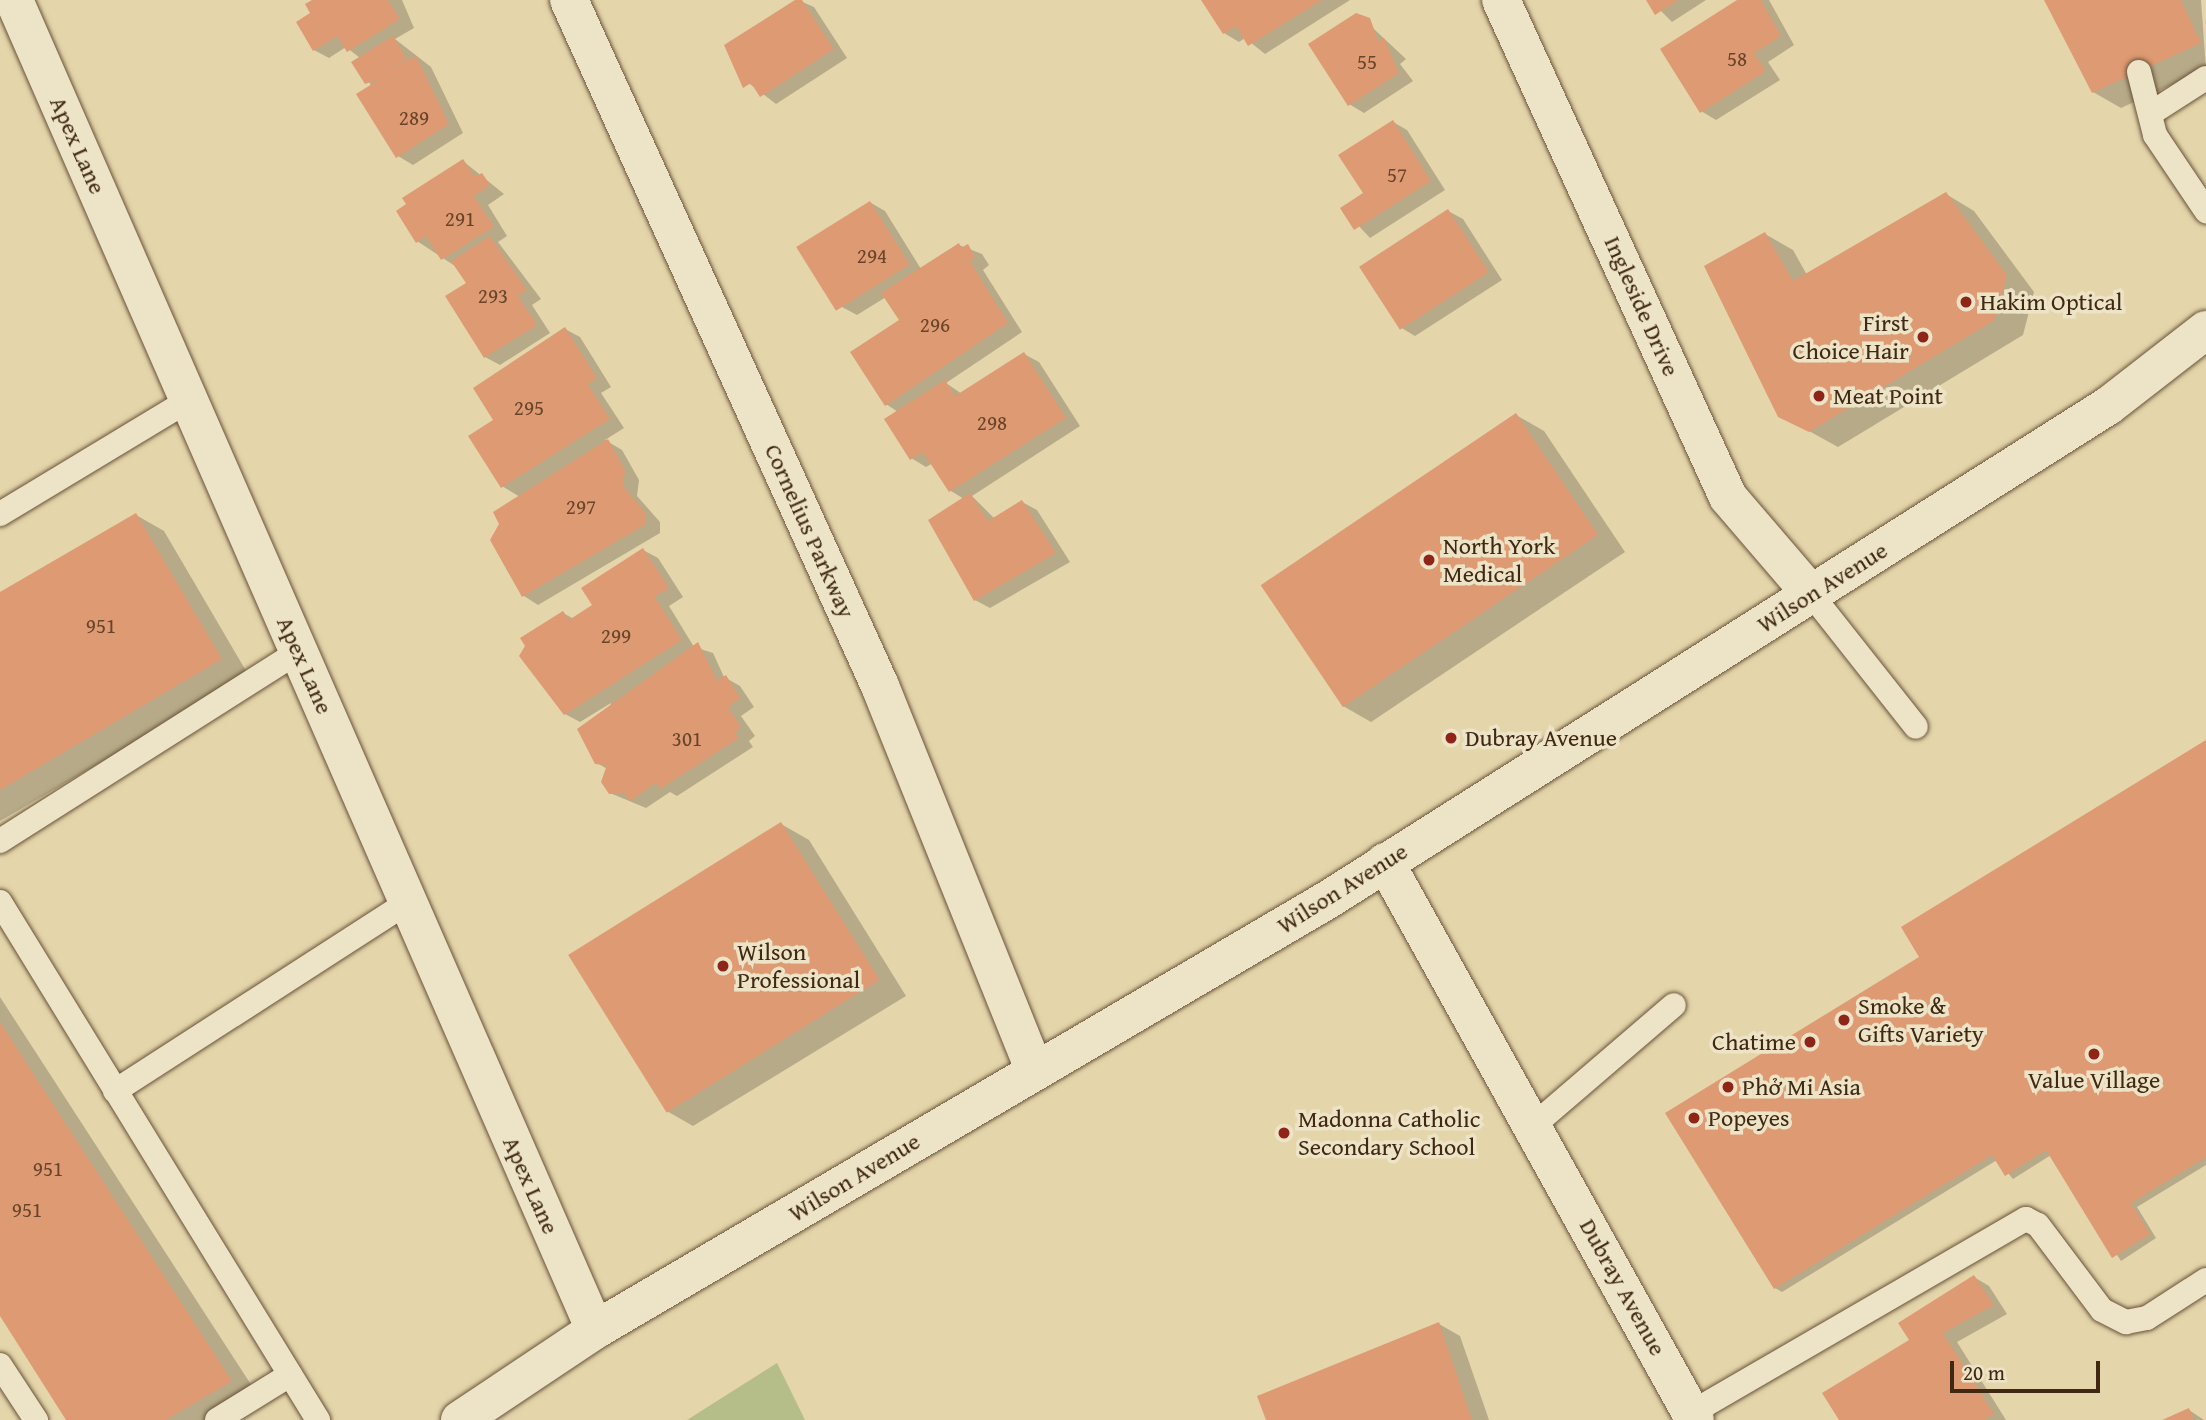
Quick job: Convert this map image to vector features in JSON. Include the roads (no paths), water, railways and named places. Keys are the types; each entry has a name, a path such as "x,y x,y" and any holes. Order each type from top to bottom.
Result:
{"street":[{"name":"Apex Lane","path":"15,0 595,1330"},
{"name":"Cornelius Parkway","path":"569,0 880,686 1034,1070"},
{"name":"Ingleside Drive","path":"1501,0 1728,497 1811,594"},
{"name":"Wilson Avenue","path":"460,1420 595,1330 1385,862 2108,406 2206,330"},
{"name":"Dubray Avenue","path":"1385,862 1534,1125 1693,1416"}],"lane":[{"path":"2139,72 2153,112 2155,135 2206,211"},
{"path":"2153,112 2206,78"},
{"path":"0,514 189,400"},
{"path":"1811,594 1916,727"},
{"path":"0,841 299,651"},
{"path":"0,902 318,1420"},
{"path":"115,1091 408,902"},
{"path":"1534,1125 1674,1006"},
{"path":"1693,1416 2026,1219 2038,1225 2102,1310 2126,1322 2147,1318 2206,1280"},
{"path":"0,1365 36,1420"},
{"path":"217,1420 290,1375"}],"place":[{"name":"Hakim Optical","path":"1966,302"},
{"name":"First Choice Hair","path":"1923,337"},
{"name":"Meat Point","path":"1819,396"},
{"name":"North York Medical","path":"1429,560"},
{"name":"Dubray Avenue","path":"1451,738"},
{"name":"Wilson Professional","path":"723,966"},
{"name":"Smoke & Gifts Variety","path":"1844,1020"},
{"name":"Chatime","path":"1810,1042"},
{"name":"Value Village","path":"2094,1054"},
{"name":"Phở Mi Asia","path":"1728,1087"},
{"name":"Popeyes","path":"1694,1118"},
{"name":"Madonna Catholic Secondary School","path":"1284,1133"}]}
